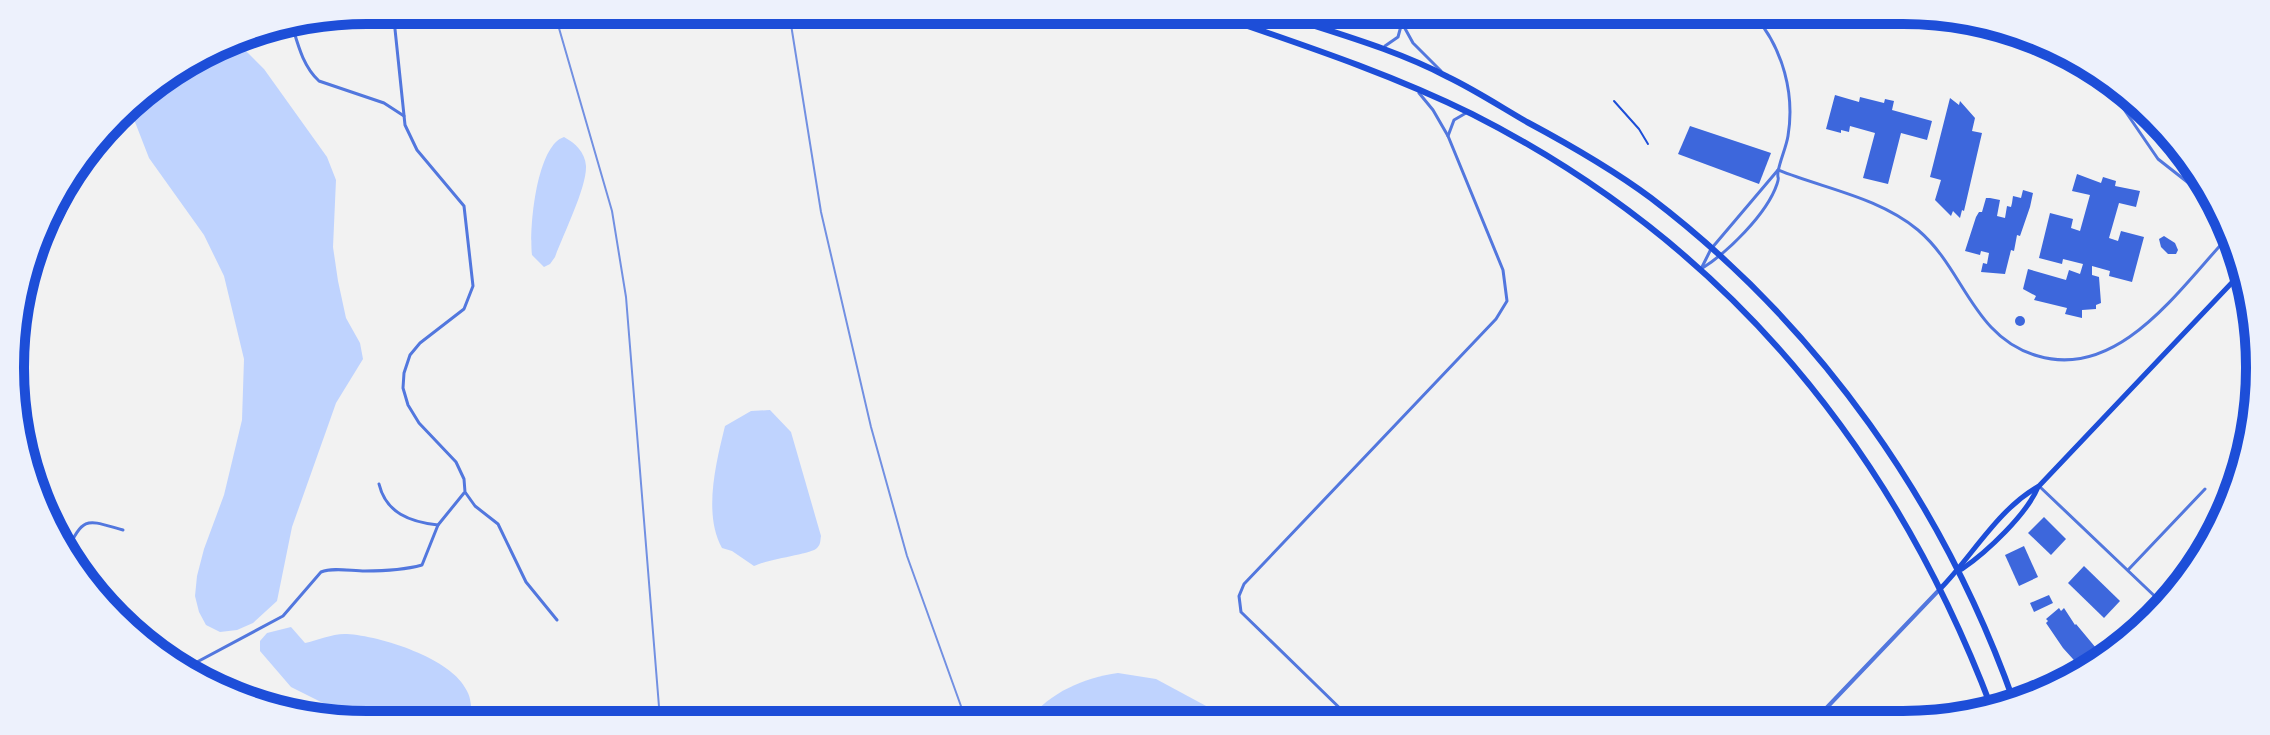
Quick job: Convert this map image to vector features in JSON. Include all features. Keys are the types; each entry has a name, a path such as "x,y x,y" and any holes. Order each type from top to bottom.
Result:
{"highway":[{"path":"1241,24 1369,69 1468,112 1549,158 1611,199 1701,269 1778,347 1825,402 1871,465 1941,588 1988,700"},
{"path":"1307,24 1447,76 1594,159 1651,198 1711,249 1786,322 1850,395 1907,478 1958,571 1991,641 2011,694"}],"main road":[{"path":"1941,588 2026,493 2039,486 2234,280"}],"street":[{"path":"394,24 405,125 417,150 464,206 469,225 473,286 464,309 420,343 410,355 403,388 408,405 419,423 456,462 464,479 465,492 475,506 498,524 526,582 557,620"},
{"path":"1378,48 1389,46 1398,37 1401,24"},
{"path":"1402,24 1422,53 1447,76"},
{"path":"1701,269 1720,258 1764,207 1778,181 1778,170 1789,132 1787,82 1773,40 1761,24"},
{"path":"294,32 301,55 319,81 384,103 404,116"},
{"path":"1343,711 1241,612 1239,596 1244,584 1496,319 1507,301 1503,270 1448,136 1428,102 1415,88"},
{"path":"2112,95 2158,159 2195,188"},
{"path":"1448,136 1454,120 1468,112"},
{"path":"1778,170 1848,193 1903,219 1943,256 1993,329 2017,347 2048,359 2084,359 2119,345 2151,318 2223,243"},
{"path":"1701,269 1711,249 1778,170"},
{"path":"60,221 71,194"},
{"path":"2231,283 2236,288"},
{"path":"379,484 388,505 408,520 438,525"},
{"path":"2039,486 2157,598"},
{"path":"2128,570 2205,489"},
{"path":"194,664 283,616 327,569 368,571 409,569 422,565 438,525 465,492"},
{"path":"71,541 76,530 86,524 97,523 123,530"},
{"path":"1824,711 1941,588"}],"path":[{"path":"1614,101 1648,144"}],"water":[{"path":"243,48 264,69 327,157 336,180 333,247 338,281 346,318 360,343 363,359 336,403 292,527 277,601 253,623 237,630 220,632 206,625 195,596 204,549 224,495 242,420 244,359 224,276 204,235 149,158 133,117 177,82"},
{"path":"564,137 582,152 585,175 555,257 544,267 532,255 533,209 547,156 554,144"},
{"path":"770,410 791,432 821,536 819,545 813,550 754,566 722,548 713,520 713,488 725,426 751,411"},
{"path":"291,627 305,643 347,634 396,644 447,668 459,679 468,694 472,711 335,709 291,687 260,651 260,641 267,633"},
{"path":"1118,673 1156,679 1212,711 1036,711 1057,694 1092,679"}],"building":[{"path":"1835,95 1859,102 1860,97 1884,103 1885,99 1894,101 1892,110 1932,121 1927,140 1901,133 1888,184 1863,178 1875,133 1850,126 1849,132 1841,130 1841,133 1826,129"},
{"path":"1950,98 1959,105 1960,101 1975,118 1972,131 1982,133 1960,218 1953,211 1951,216 1935,200 1941,180 1930,177"},
{"path":"1690,126 1771,153 1759,184 1678,154"},
{"path":"2077,174 2101,183 2103,177 2116,181 2115,186 2140,191 2136,207 2119,203 2109,238 2118,241 2121,231 2144,237 2132,282 2109,276 2110,271 2092,266 2092,275 2099,277 2101,303 2096,305 2096,309 2082,310 2082,318 2065,314 2067,308 2034,300 2036,296 2023,289 2028,269 2066,280 2069,270 2080,274 2083,264 2063,259 2062,264 2039,258 2050,213 2073,219 2071,228 2080,231 2090,195 2072,191"},
{"path":"2023,190 2033,193 2030,207 2020,236 2017,235 2014,251 2011,250 2005,274 1981,272 1983,263 1987,264 1989,253 1981,251 1980,255 1965,251 1976,217 1982,212 1986,198 1990,198 2000,200 1997,216 2005,218 2013,196 2021,198"},
{"path":"2164,236 2175,243 2176,254 2168,254 2161,247 2159,239"},
{"path":"2020,316 2025,321 2020,326 2015,321"},
{"path":"2044,517 2066,539 2051,555 2028,533"},
{"path":"2024,546 2038,577 2019,586 2005,555"},
{"path":"2084,566 2120,601 2104,618 2068,583"},
{"path":"2049,595 2053,603 2034,612 2030,603"},
{"path":"2059,608 2061,611 2064,608 2098,650 2077,663 2063,648 2046,619"}],"railway":[{"path":"558,24 612,211 626,297 659,711"},
{"path":"791,24 821,212 871,427 907,556 963,711"}]}
